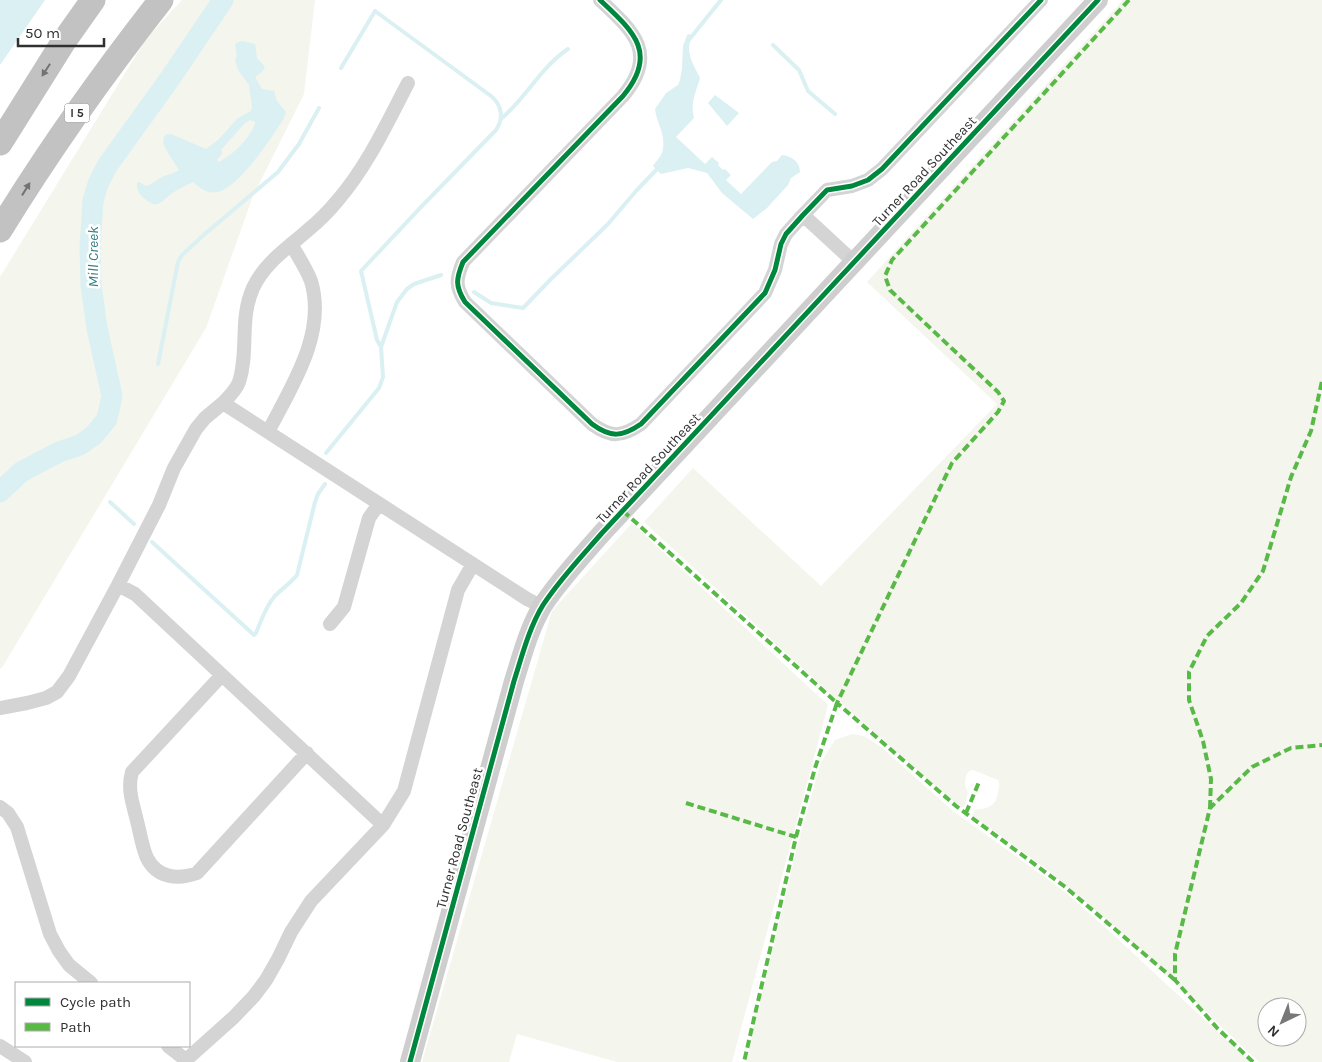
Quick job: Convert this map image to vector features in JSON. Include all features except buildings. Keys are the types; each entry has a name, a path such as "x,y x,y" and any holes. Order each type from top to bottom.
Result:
{"highway":[{"path":"0,143 92,0"},
{"name":"I 5","path":"0,230 32,178 66,129 161,0"}],"main road":[{"name":"Turner Road Southeast","path":"410,1062 514,681 542,607 555,588 596,541 1098,0"}],"street":[{"path":"600,0 624,23 635,38 641,63 638,75 623,96 463,262 457,281 458,291 465,302 592,424 604,432 616,435 630,431 641,424 765,293 776,270 780,244 786,234 827,190 852,186 868,180 882,169 1041,0"},
{"path":"0,708 46,698 57,692 73,670 159,505 178,460 196,429 233,393 239,383 242,367 244,322 254,287 271,262 320,219 355,178 363,167 408,82"},
{"path":"803,215 855,263"},
{"path":"268,432 306,355 312,335 314,314 311,282 303,263 291,244"},
{"path":"223,403 542,607"},
{"path":"330,624 344,607 369,518 379,504"},
{"path":"169,1047 186,1061 234,1017 254,996 270,973 291,932 312,901 383,825 404,791 458,590 473,564"},
{"path":"118,585 135,594 383,825"},
{"path":"222,675 132,772 129,781 130,795 147,858 155,868 168,877 180,878 197,873 307,754"},
{"path":"0,807 8,813 17,827 50,934 69,965 90,982"},
{"path":"0,1046 25,1062"}],"shaded area":[{"path":"0,0 45,0 0,65"},
{"path":"182,0 315,0 304,94 253,196 206,328 0,669 0,277 146,39"},
{"path":"1123,0 1322,0 1322,1062 1259,1062 1121,932 1049,871 972,815 975,810 993,804 999,789 998,780 973,770 969,771 965,782 968,792 965,805 961,808 826,690 644,522 693,468 821,586 997,404 867,282"},
{"path":"690,34 689,50 700,78 693,102 694,118 676,137 705,164 712,157 719,163 718,165 723,170 725,169 731,175 726,180 741,194 772,162 777,161 782,155 792,158 799,165 800,172 791,178 788,185 767,208 753,219 722,193 707,173 688,168 661,174 653,166 662,153 663,146 663,135 655,109 666,93 678,85 682,68 683,46 687,35"},
{"path":"242,41 255,44 257,58 265,67 256,76 256,79 262,89 274,91 277,101 286,112 283,120 254,161 235,182 226,188 217,192 210,192 193,182 174,192 160,203 153,204 149,202 138,190 137,183 139,182 146,186 179,170 163,143 164,137 167,134 206,149 218,140 238,118 251,111 249,85 238,70 235,59 237,57 236,43","holes":["250,120 255,122 249,136 230,155 219,162 217,160 222,154 221,150 244,124"]},
{"path":"715,95 739,113 727,126 708,103"},
{"path":"632,523 828,705 732,1062 617,1062 517,1034 509,1062 422,1062 552,611"},
{"path":"852,734 864,736 880,746 953,811 1064,891 1250,1062 746,1062 797,847 821,762 835,740"}],"waterway":[{"name":"Mill Creek","path":"0,492 21,472 59,452 80,445 94,435 107,419 112,396 97,328 91,285 90,247 93,201 98,184 107,166 223,0"},
{"path":"688,41 721,0"},
{"path":"341,68 375,11 491,96 498,103 501,112 499,125 496,130 361,271 377,340 381,347"},
{"path":"773,45 799,70 808,91 835,114"},
{"path":"501,119 558,56 568,49"},
{"path":"158,364 178,262 182,255 278,172 299,144 319,108"},
{"path":"474,292 491,303 523,308 608,224 659,167"},
{"path":"326,453 379,388 383,377 381,347 397,302 407,289 414,284 441,275"},
{"path":"152,542 254,635 271,601 297,575 315,502 325,484"},
{"path":"110,502 134,524"}],"marked path":[{"path":"1129,0 892,260 885,276 890,290 998,392 1004,401 998,412 952,463 837,703 956,806 1064,886 1175,980"},
{"path":"1210,808 1211,779 1203,741 1189,700 1189,672 1207,636 1241,603 1263,571 1291,477 1311,431 1322,381"},
{"path":"623,511 837,703 815,768 796,837 744,1062"},
{"path":"1253,1062 1218,1029 1175,980 1175,954 1210,808 1252,767 1291,748 1322,745"},
{"path":"966,813 979,782"},
{"path":"686,803 796,837"}],"cycle path":[{"path":"600,0 623,22 637,44 640,55 639,67 634,81 623,96 463,262 459,273 458,287 465,302 592,424 611,434 622,433 641,424 765,293 775,270 781,244 786,234 827,190 852,186 868,180 882,169 1041,0"},
{"path":"410,1062 514,681 530,633 543,605 564,577 602,533 1098,0"}]}
